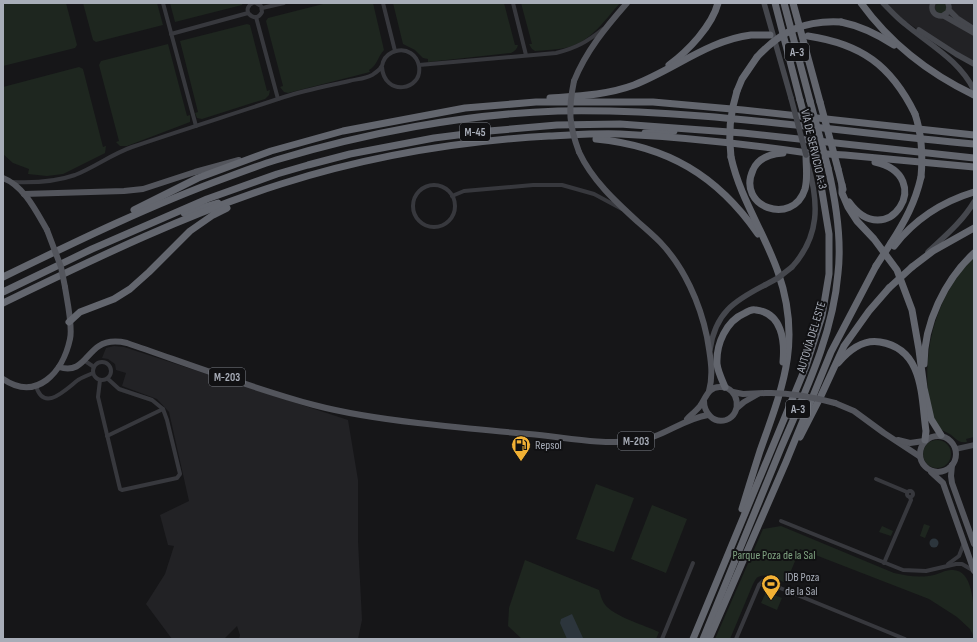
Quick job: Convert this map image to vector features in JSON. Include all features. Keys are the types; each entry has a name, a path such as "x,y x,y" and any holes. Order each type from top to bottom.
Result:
{"highway":[{"path":"656,74 672,63 704,31 717,8 718,3"},
{"name":"AUTOVÍA DEL ESTE","path":"693,639 806,366 822,316 829,274 830,234 818,167 775,3"},
{"name":"AUTOVÍA DEL ESTE","path":"703,639 822,349 831,317 838,273 839,231 834,191 784,3"},
{"path":"793,3 842,185 850,202 855,210 864,217 872,220 885,220 895,214 902,204 905,193 904,184 896,172 884,164 845,155"},
{"path":"860,3 884,31 916,60"},
{"path":"738,530 739,519 784,381 789,349 788,310 778,272 738,184 731,157 729,133 731,111 742,79 757,57 773,40 786,32 812,23 826,21 841,22 853,24 884,38 954,85 974,95"},
{"path":"536,102 545,99 610,92 634,84 726,41 751,35 770,35"},
{"path":"708,639 786,462 831,352 854,307 910,211 917,196 921,177 922,142 915,114 908,99 891,76 868,56 854,48 838,42 808,36"},
{"path":"85,237 198,178 271,151 343,131 458,109 536,102 653,102 743,110 974,135"},
{"path":"653,102 747,119"},
{"name":"M-45","path":"3,277 85,237 202,186 274,161 346,141 431,124 556,111 623,111 747,119 926,140 974,144"},
{"name":"M-45","path":"3,292 92,249 207,199 284,172 350,154 434,138 496,130 573,125 620,124 743,133 974,158"},
{"path":"155,221 312,175 434,148 502,139 671,131 743,133"},
{"path":"619,134 740,144 807,154"},
{"path":"566,136 623,142 652,150 686,166 709,181 729,198 750,222 768,249"},
{"path":"807,154 807,177 805,190 797,202 786,209 777,210 767,208 759,203 752,194 750,176 755,165 772,154 807,154 845,155 974,167"},
{"path":"70,322 80,312 114,299 130,289 190,231 213,215 248,199 312,175"},
{"path":"842,185 842,193 848,207 857,221 874,239 897,270 912,310 924,388 931,419 941,435"},
{"path":"3,303 97,258 210,210 260,191"},
{"path":"892,244 918,220 934,209 947,202 974,192"},
{"path":"786,462 820,398 844,346 869,311 889,288 912,267 933,251 974,228"},
{"path":"924,388 926,342 931,323 939,302 955,274 974,253"},
{"path":"725,387 720,377 718,347 727,328 738,316 748,311 756,310 766,314 779,326 784,342 783,360 771,421"},
{"path":"832,371 852,348 864,343 887,343 897,347 907,354 918,375 926,431 925,440"}],"main road":[{"path":"627,3 608,24 580,65 574,81 570,101 570,118 573,135 586,167 596,180 628,213 661,242 687,280 700,312 710,354 712,378 709,391"},
{"name":"VÍA DE SERVICIO A-3","path":"710,354 712,338 722,316 738,300 778,278 792,267 802,256 808,246 815,223 816,205 813,180 807,154 764,3"},
{"path":"883,3 906,25 948,57 963,72 974,90"},
{"path":"948,3 949,10 957,18 974,29"},
{"path":"932,4 932,10 935,14 944,16 974,33"},
{"path":"890,10 956,54 974,64"},
{"path":"944,16 949,10"},
{"path":"24,194 124,191 143,189 194,172 271,151"},
{"path":"3,178 12,182 24,194 47,230 61,267 70,322 70,338 64,358 60,367 53,376 44,383 26,388 12,385 3,379"},
{"path":"912,267 953,229 968,212 974,202"},
{"name":"M-203","path":"60,367 73,368 85,361 94,350 104,344 118,341 314,405 350,413 388,420 496,432 621,442 646,439 696,417 708,415 718,420 726,420 733,415 737,408"},
{"path":"709,391 714,388 725,387 733,392 743,394 779,392 796,394 835,403 854,411 919,456"},
{"name":"M-203","path":"682,423 691,416 704,401 709,391"},
{"path":"733,392 736,396 737,408"},
{"path":"737,408 759,393"},
{"path":"704,401 705,411 708,415"},
{"path":"974,544 952,483 952,465 955,459 956,450 953,443 948,438 941,435 930,436 925,440 920,449 919,456 921,463 943,483 974,571"},
{"path":"892,438 910,443 925,440"},
{"path":"956,450 974,445"},
{"path":"930,471 944,471 952,465"}],"street":[{"path":"163,3 196,126"},
{"path":"248,13 249,6 253,3"},
{"path":"256,3 262,8"},
{"path":"262,8 284,3"},
{"path":"384,3 395,51"},
{"path":"513,3 526,55"},
{"path":"248,13 252,17 256,17 261,14 262,8"},
{"path":"172,34 248,13"},
{"path":"256,17 278,99"},
{"path":"419,65 556,53 574,48 590,40 608,24"},
{"path":"395,51 407,51 417,59 419,65 417,78 408,86 402,88 395,87 390,84 385,80 382,74 382,67 386,57 395,51"},
{"path":"12,182 31,183 56,180 75,174 130,148 278,99 370,76 382,67"},
{"path":"432,185 438,185 449,191 452,196 455,202 455,209 448,221 442,225 435,227 428,226 417,218 413,205 417,194 421,190 432,185"},
{"path":"452,196 464,191 533,185 562,185 594,194 628,213"},
{"path":"85,361 94,367"},
{"path":"100,380 98,397 120,489 122,490 177,478 180,474 163,409 152,400 120,389 108,379 100,380 95,378 93,373 94,367 100,362 106,363 111,371 108,379"},
{"path":"36,386 37,390 43,396 54,398 79,380 93,373"},
{"path":"107,436 163,409"},
{"path":"876,479 907,492 909,490 912,491 913,495 910,497 884,563"},
{"path":"781,521 903,570 933,570 944,566 962,564 974,571"},
{"path":"944,566 959,556 964,543"},
{"path":"662,639 693,563"},
{"path":"736,639 758,584 761,582 766,582 905,639"}],"shaded area":[{"path":"883,3 974,3 974,64 926,35 889,10"},
{"path":"114,346 124,347 348,420 358,480 358,541 362,620 358,639 239,639 240,635 237,626 224,639 172,639 146,604 165,574 174,546 168,545 160,515 189,501 169,412 157,399 122,386 126,373 116,370 115,364 108,359 102,358 106,348"},
{"path":"934,538 939,543 934,548 929,543"},
{"path":"572,614 583,639 567,639 560,623 561,619"}],"green space":[{"path":"3,3 66,3 77,45 75,48 3,66"},
{"path":"83,3 157,3 163,25 96,42 93,40"},
{"path":"170,3 243,3 242,5 175,22"},
{"path":"327,3 373,3 384,50 374,66 369,70 370,72 288,93 284,92 280,87 283,86 266,21 268,18"},
{"path":"393,3 504,3 515,45 518,46 516,50 511,53 428,62 428,59 423,58 415,50 403,44"},
{"path":"521,3 620,3 591,35 577,44 561,49 535,51 529,44 532,44"},
{"path":"939,3 943,3 945,4 945,12 939,13 936,10 936,6"},
{"path":"247,24 250,25 267,91 270,90 269,95 265,99 202,119 197,118 195,113 198,112 180,41"},
{"path":"168,44 187,116 190,115 190,122 127,146 120,146 116,142 119,141 99,65 101,61"},
{"path":"79,67 83,69 103,147 106,146 105,153 63,174 47,176 28,174 29,169 13,163 3,154 3,87"},
{"path":"974,257 974,437 966,439 967,442 961,442 937,426 931,414 927,380 928,360 930,341 942,305 950,288"},
{"path":"937,440 947,444 951,454 947,464 937,468 927,464 923,454 927,444"},
{"path":"596,484 634,498 614,552 576,539"},
{"path":"652,505 687,519 666,573 631,559"},
{"path":"924,524 930,526 925,538 920,536"},
{"name":"Parque Poza de la Sal","path":"781,526 894,573 909,576 924,576 934,575 949,570 959,571 966,577 970,585 974,608 974,637 970,629 957,617 929,599 800,549 786,583 776,578 764,575 758,577 753,584 730,639 715,639 763,529"},
{"path":"882,526 893,531 891,536 879,532"},
{"path":"525,560 599,590 607,607 625,618 659,632 656,639 522,639 508,626 509,608"},
{"name":"IDB Poza de la Sal","path":"766,592 782,598 777,610 761,603"}],"place":[{"name":"Repsol","path":"521,462"},
{"name":"IDB Poza de la Sal","path":"771,601"}]}
